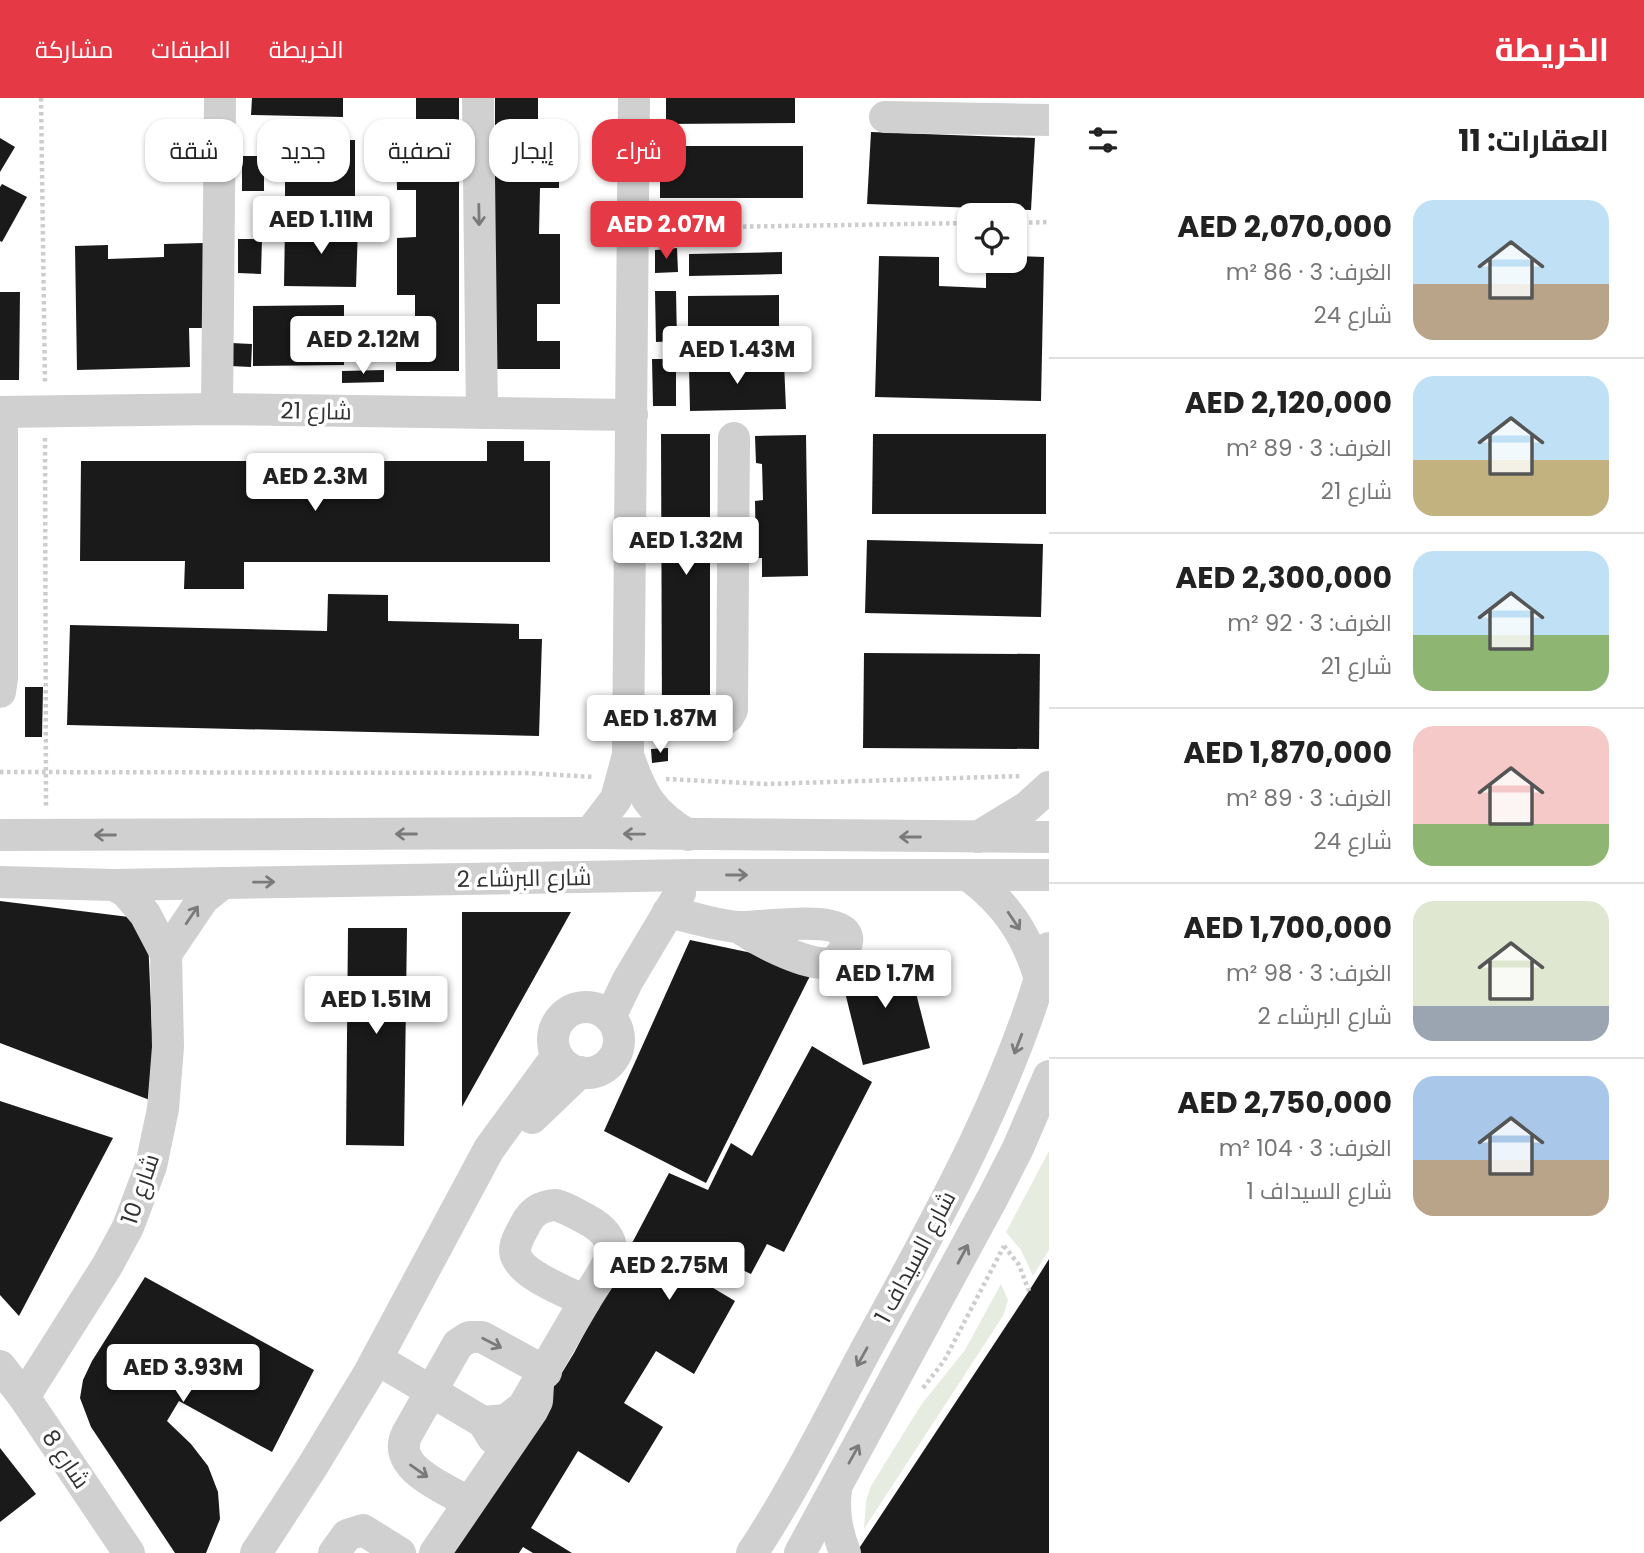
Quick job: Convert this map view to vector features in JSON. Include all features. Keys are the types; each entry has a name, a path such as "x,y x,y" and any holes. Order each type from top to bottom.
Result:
{"street":[{"path":"217,409 220,98"},
{"path":"478,98 482,413"},
{"path":"590,834 611,809 629,759 634,98"},
{"path":"885,117 1049,120"},
{"name":"شارع 21","path":"1,412 217,409 632,415"},
{"path":"0,692 1,412"},
{"path":"629,759 723,722 732,710 734,438"},
{"path":"629,759 641,792 660,816 688,835"},
{"path":"978,837 1027,807 1038,781"},
{"name":"شارع البرشاء 2","path":"0,835 590,834 1049,837"},
{"path":"77,884 87,880 153,870 162,856 159,835"},
{"path":"598,1012 619,1033 613,1059 598,1070 569,1064 554,1046 556,1028 568,1013 598,1012 621,992 668,912 678,875"},
{"path":"598,1012 627,948 678,875"},
{"name":"شارع البرشاء 2","path":"0,882 114,884 678,875 1049,875"},
{"path":"969,876 992,894 1012,916 1029,946 1041,979"},
{"path":"166,954 203,899 223,883"},
{"name":"شارع 10","path":"24,1397 107,1266 128,1227 151,1166 166,1078 166,954 145,914 126,892 114,884"},
{"path":"668,912 738,927"},
{"name":"شارع السيداف 1","path":"755,1551 982,1130 1009,1069 1041,979 1049,948"},
{"path":"276,1550 341,1455 392,1368 506,1155 569,1064"},
{"path":"276,1550 312,1468 369,1373 489,1149 569,1064"},
{"name":"شارع السيداف 1","path":"800,1553 978,1226 1018,1147 1049,1076"},
{"path":"483,1422 498,1422 512,1417 523,1408 585,1301"},
{"path":"468,1502 411,1466 403,1454 404,1440 458,1345 469,1337 482,1337 542,1378"},
{"name":"شارع 8","path":"0,1366 24,1397 129,1553"},
{"path":"392,1368 483,1422 494,1438 498,1458"},
{"path":"435,1553 532,1411 542,1378"},
{"path":"837,1485 834,1508 837,1531 845,1553"},
{"path":"334,1553 347,1535 363,1530 400,1553"}],"path":[{"path":"41,98 46,835"},
{"path":"1027,223 1049,222"},
{"path":"633,228 957,223"},
{"path":"0,772 513,773 629,759 766,783 1038,781"},
{"path":"978,1226 1004,1246 1019,1265 1029,1291"},
{"path":"920,1391 944,1362 1004,1246"}],"shaded area":[{"path":"1049,1151 1049,1250 1033,1276 1021,1250 1006,1232"},
{"path":"1001,1284 1008,1300 1003,1316 864,1529 866,1501 871,1486 921,1405 965,1350"}],"building":[{"path":"252,98 343,98 343,117 251,115"},
{"path":"416,98 459,98 459,119 416,119"},
{"path":"495,98 538,98 538,119 495,119"},
{"path":"666,98 795,98 795,123 686,124 686,119 666,119"},
{"path":"871,132 1035,138 1031,210 1027,210 1027,203 957,203 957,207 867,204"},
{"path":"0,138 15,147 0,172"},
{"path":"350,140 355,140 355,199 285,200 285,182 350,182"},
{"path":"686,146 803,146 803,198 660,198 660,182 686,182"},
{"path":"243,156 257,156 257,182 264,182 264,191 242,191"},
{"path":"397,182 459,182 459,371 396,371 396,343 415,343 415,295 397,295 397,238 416,237 416,190 397,190"},
{"path":"495,182 559,182 559,188 540,188 539,234 560,234 560,304 537,304 537,341 560,341 560,369 495,369"},
{"path":"2,184 27,197 2,242 0,187"},
{"path":"285,226 358,227 356,287 284,286"},
{"path":"238,239 262,239 261,274 238,273"},
{"path":"204,243 205,328 189,328 190,367 77,370 75,246 108,245 108,259 164,257 164,244"},
{"path":"677,248 678,272 655,273 655,250"},
{"path":"782,252 782,274 689,276 689,254"},
{"path":"879,256 939,257 939,286 986,288 986,273 1027,273 1027,256 1044,257 1041,401 875,397"},
{"path":"655,291 676,291 677,341 656,342"},
{"path":"0,292 20,292 19,380 0,380"},
{"path":"779,295 779,342 688,343 688,296"},
{"path":"344,305 344,365 253,366 253,306"},
{"path":"231,343 252,344 251,367 230,366"},
{"path":"712,353 728,353 728,365 784,363 786,409 690,411 689,366 712,365"},
{"path":"652,359 676,359 676,406 653,406"},
{"path":"384,370 384,382 342,383 342,371"},
{"path":"661,434 710,434 710,720 662,720"},
{"path":"873,434 1046,434 1046,514 872,514"},
{"path":"806,435 808,576 762,577 762,558 756,558 755,501 763,500 762,464 756,463 755,436"},
{"path":"487,441 524,441 524,461 550,461 550,562 244,562 244,589 184,589 185,561 80,561 81,461 487,461"},
{"path":"867,540 1043,544 1041,617 865,613"},
{"path":"328,594 388,595 388,621 519,624 519,639 542,639 539,736 67,725 70,625 327,631"},
{"path":"864,653 1040,654 1039,749 863,748"},
{"path":"25,687 43,687 42,737 25,737"},
{"path":"668,748 668,761 652,763 651,749"},
{"path":"0,901 129,917 148,938 155,1102 0,1043"},
{"path":"462,912 571,912 462,1107"},
{"path":"348,928 407,928 404,1146 346,1145"},
{"path":"690,940 815,966 706,1183 604,1131"},
{"path":"906,954 930,1048 863,1065 840,972"},
{"path":"812,1046 872,1082 784,1252 767,1244 751,1274 699,1250 688,1273 735,1301 694,1374 656,1351 624,1403 663,1427 629,1483 578,1451 531,1528 572,1553 533,1553 523,1547 519,1553 452,1553 574,1353 669,1173 708,1190 731,1143 752,1156"},
{"path":"0,1101 113,1138 19,1316 0,1295"},
{"path":"1049,1259 1049,1553 856,1553 1029,1291"},
{"path":"145,1277 314,1370 272,1452 179,1401 167,1421 191,1444 208,1466 218,1492 220,1519 206,1553 175,1553 91,1427 80,1398 83,1380 92,1361"},
{"path":"0,1448 36,1494 0,1522"}]}
